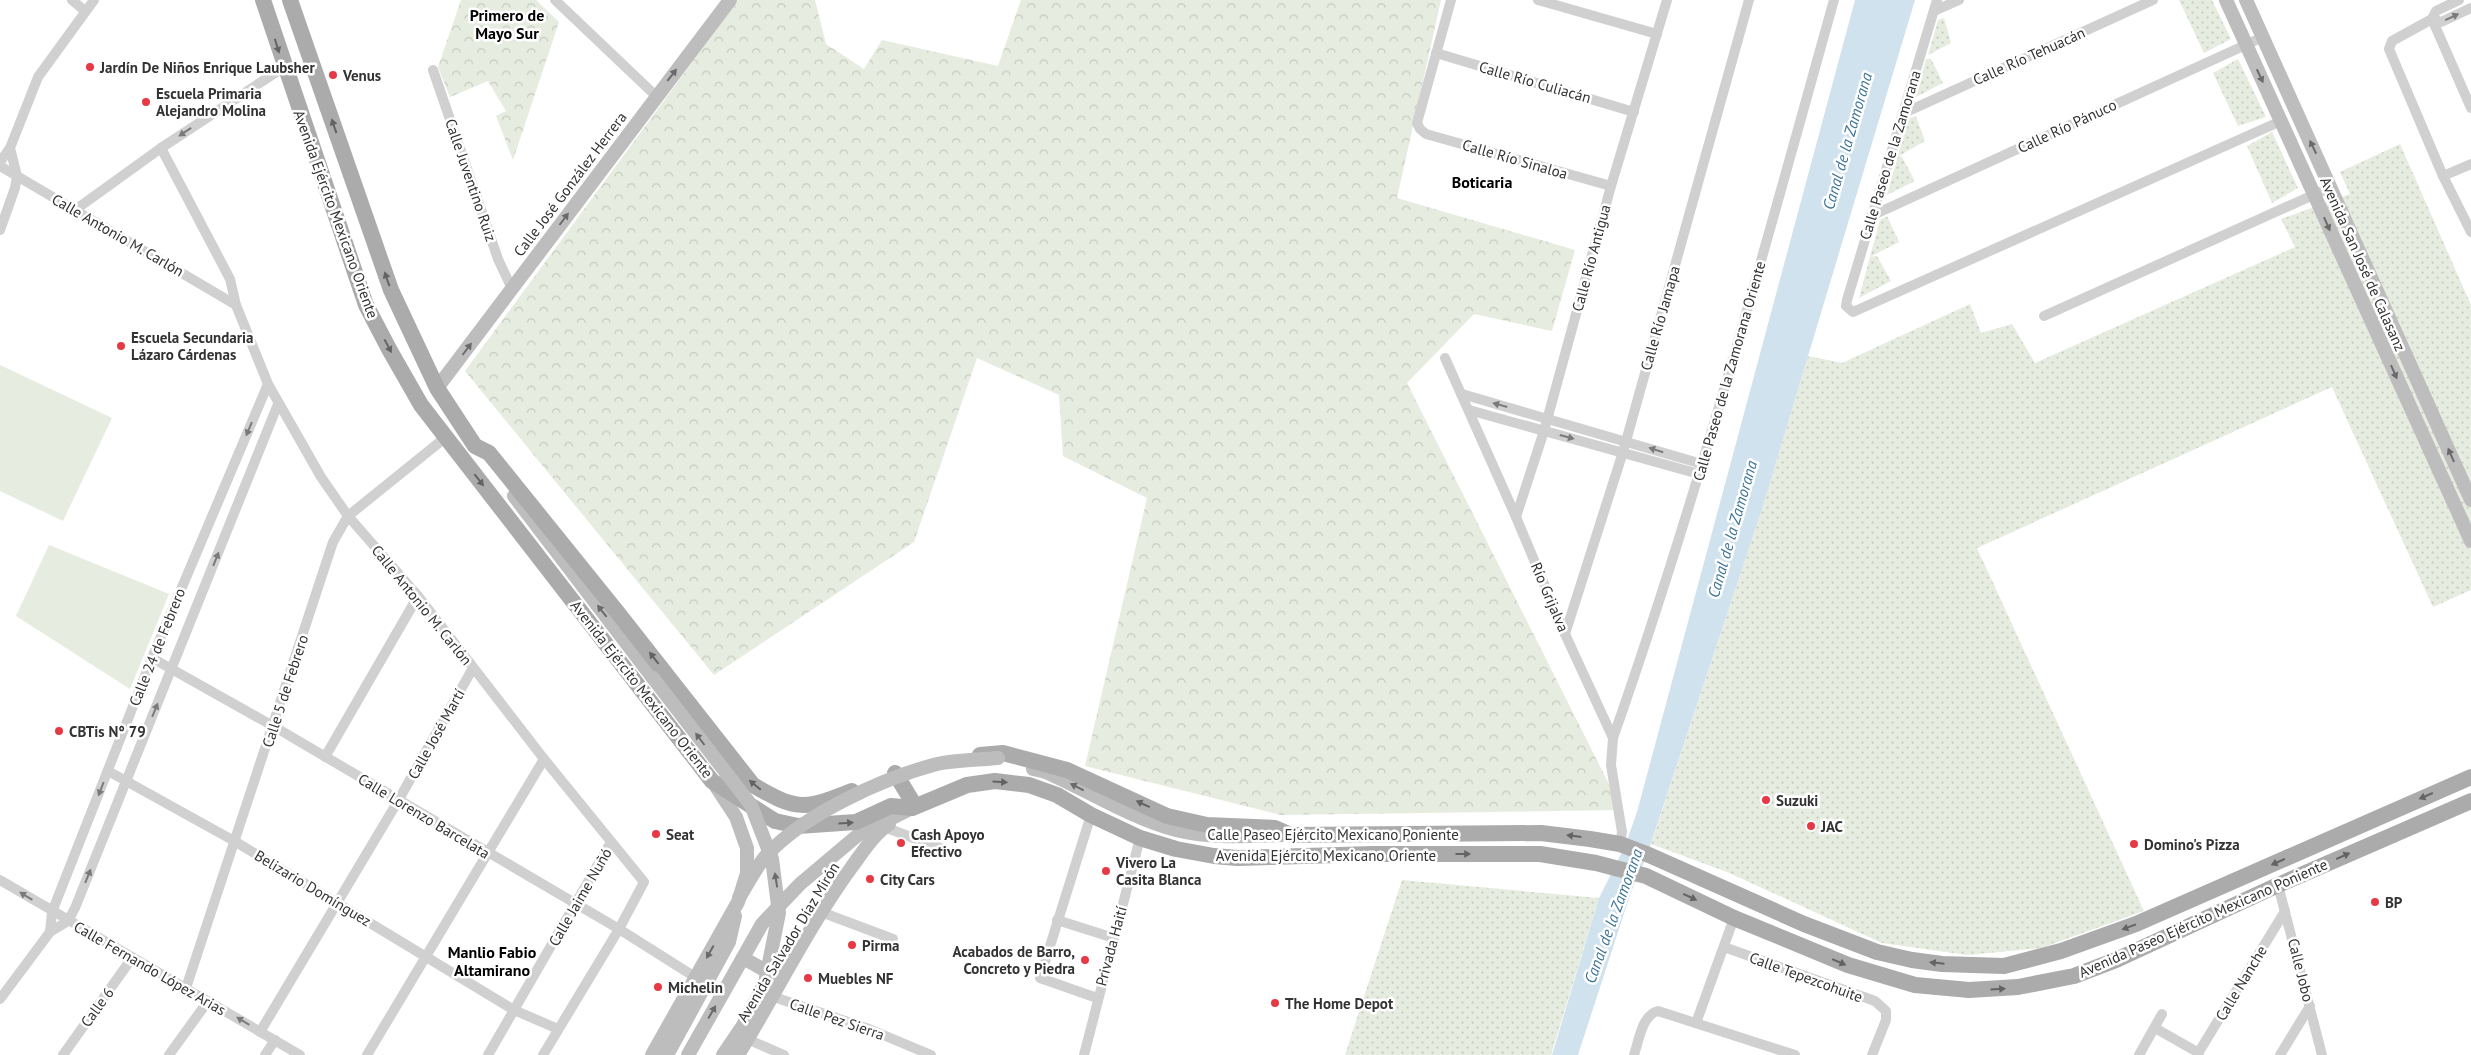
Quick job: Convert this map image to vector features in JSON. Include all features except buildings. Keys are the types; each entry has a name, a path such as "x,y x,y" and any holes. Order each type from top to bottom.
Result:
{"main road":[{"name":"Avenida Ejército Mexicano Oriente","path":"263,0 284,67 366,305 421,405 712,781 775,822 798,826 856,822 891,806 913,807 967,786 995,781 1029,785 1057,795 1091,816 1140,838 1176,849 1237,858 1374,854 1540,854 1596,863 1646,876"},
{"name":"Avenida Ejército Mexicano Oriente","path":"290,0 391,290 438,388 475,446 653,678"},
{"name":"Avenida San José de Calasanz","path":"2226,0 2471,542"},
{"name":"Avenida San José de Calasanz","path":"2246,0 2471,500"},
{"name":"Calle José González Herrera","path":"438,388 725,2"},
{"path":"2382,344 2398,337"},
{"name":"Avenida Ejército Mexicano Oriente","path":"475,446 489,453 753,785 781,801 798,806 819,804 895,773"},
{"name":"Avenida Salvador Díaz Mirón","path":"653,678 751,806 772,859 780,913 765,983 742,1027 723,1055"},
{"path":"688,1055 762,924 800,884 858,835 913,807 895,773 924,762 1003,752 1067,770 1167,816 1207,825 1275,828 1291,835"},
{"name":"Calle Paseo Ejército Mexicano Poniente","path":"739,898 764,858 780,841 810,819 834,805 885,783 938,764 998,758 1046,772 1125,810 1176,830 1220,836 1541,833 1621,845 1649,856"},
{"name":"Avenida Paseo Ejército Mexicano Poniente","path":"1649,856 1804,924 1876,952 1942,964 2004,966 2061,951 2136,924 2471,777"},
{"path":"667,1055 729,942 747,873 747,848 736,817 712,781"},
{"name":"Avenida Paseo Ejército Mexicano Poniente","path":"1646,876 1734,918 1848,966 1915,985 1969,990 1997,990 2048,983 2074,976 2116,960 2278,885 2471,801"},
{"name":"Avenida Salvador Díaz Mirón","path":"738,1055 821,912 869,844 884,827 913,807"},
{"path":"652,1055 739,898"},
{"path":"743,958 781,979"}],"street":[{"path":"72,0 85,11"},
{"path":"0,164 10,148 38,77 94,0"},
{"path":"555,0 656,96"},
{"path":"1436,53 1451,0"},
{"path":"1538,0 1657,34"},
{"name":"Calle Río Antigua","path":"1516,516 1544,431 1611,186 1667,0"},
{"name":"Calle Río Jamapa","path":"1565,634 1623,452 1749,0"},
{"name":"Calle Paseo de la Zamorana","path":"1937,0 1847,300 1846,306 1849,310 1858,311 2281,121"},
{"path":"1934,11 1959,0"},
{"name":"Calle Río Tehuacán","path":"1904,113 2153,0"},
{"path":"2459,0 2436,11 2432,19 2392,41 2389,49 2443,176 2471,232"},
{"name":"Calle Paseo de la Zamorana Oriente","path":"1613,738 1642,655 1701,469 1832,1"},
{"path":"2432,19 2441,22 2471,8"},
{"path":"2432,19 2471,108"},
{"name":"Calle Río Pánuco","path":"1871,216 2263,37"},
{"name":"Calle Río Culiacán","path":"1436,53 1634,112"},
{"name":"Calle Río Sinaloa","path":"1436,53 1418,123 1420,129 1426,134 1611,186"},
{"path":"75,210 161,148 284,67"},
{"name":"Calle Juventino Ruiz","path":"433,70 498,259 512,290"},
{"path":"0,230 15,188 17,176 10,148"},
{"name":"Calle Antonio M. Carlón","path":"161,148 230,279 236,305 268,384 321,477 348,516 418,596 544,759 644,882 619,929"},
{"name":"Calle Antonio M. Carlón","path":"0,164 17,176 236,305"},
{"path":"2443,176 2471,164"},
{"path":"2044,316 2331,187"},
{"name":"Río Grijalva","path":"1445,358 1516,516 1565,634 1613,738 1612,772 1622,832 1621,845"},
{"name":"Calle 24 de Febrero","path":"50,932 52,912 152,658 268,384"},
{"path":"1462,394 1626,440 1701,469"},
{"name":"Calle 24 de Febrero","path":"68,921 75,908 278,404"},
{"path":"1469,410 1623,452 1701,469"},
{"name":"Calle 5 de Febrero","path":"186,988 236,842 333,542 348,516 446,437"},
{"path":"325,757 418,596"},
{"name":"Calle Lorenzo Barcelata","path":"152,658 273,726 488,854 619,929 695,977"},
{"name":"Calle José Martí","path":"260,1032 338,904 473,668"},
{"path":"367,1055 428,956 544,759"},
{"name":"Belizario Domínguez","path":"108,771 236,842 428,956 514,1010 558,1030"},
{"path":"1091,816 1040,978 1097,998"},
{"path":"884,827 943,849"},
{"name":"Privada Haití","path":"1084,1055 1097,998 1140,838"},
{"name":"Calle Jaime Nuñó","path":"488,1055 611,842"},
{"name":"Calle Fernando López Arias","path":"0,880 300,1055"},
{"name":"Calle Jobo","path":"2278,885 2322,1055"},
{"name":"Calle Nanche","path":"2198,1054 2285,911"},
{"path":"821,912 893,939"},
{"path":"1696,1023 1734,918"},
{"path":"1057,920 1114,938"},
{"path":"0,999 50,932 68,921"},
{"path":"543,1055 619,929"},
{"name":"Calle Tepezcohuite","path":"1724,947 1874,1002 1886,1011 1886,1020 1872,1055"},
{"name":"Calle 6","path":"62,1055 132,958"},
{"name":"Calle Pez Sierra","path":"772,996 869,1029 930,1055"},
{"path":"169,1055 208,1001"},
{"path":"2280,1055 2310,1006"},
{"path":"1634,1055 1647,1018 1652,1013 1658,1011 1795,1055"},
{"path":"2139,1055 2162,1014"},
{"path":"2154,1028 2198,1054"},
{"path":"264,1055 275,1040"},
{"path":"748,1040 784,1055"}],"green space":[{"path":"461,0 536,0 559,22 513,160 496,116 506,111 488,81 450,97 438,67"},
{"path":"738,0 815,0 826,44 864,69 882,40 998,66 1021,0 1441,0 1397,198 1575,250 1552,331 1474,314 1407,383 1622,810 1281,815 1085,766 1147,498 1063,456 1059,395 977,358 914,542 714,675 465,371"},
{"path":"2179,0 2212,0 2231,39 2204,53"},
{"path":"1944,18 1951,43 1928,55 1938,20"},
{"path":"1926,59 1931,59 1943,83 1916,97"},
{"path":"2238,59 2266,117 2238,126 2213,73"},
{"path":"1916,116 1925,141 1899,156 1902,157 1915,181 1887,195 1908,119"},
{"path":"2272,132 2298,188 2272,203 2247,146"},
{"path":"2400,144 2471,305 2471,590 2433,607 2332,387 1977,548 2144,911 2041,948 1967,955 1882,943 1727,872 1651,844 1763,506 1808,356 1842,363 1970,304 1981,333 2012,324 2035,363 2295,247 2281,219 2350,194 2340,172"},
{"path":"1887,216 1899,242 1870,257 1880,220"},
{"path":"1877,256 1891,281 1859,298 1870,257"},
{"path":"0,365 112,418 63,521 0,491"},
{"path":"49,545 169,594 130,689 16,616"},
{"path":"1402,880 1599,898 1551,1055 1345,1055"}],"water":[{"name":"Canal de la Zamorana","path":"1855,0 1915,0 1763,506 1647,855 1631,892 1578,1055 1552,1055 1599,898 1625,846 1637,812"}],"place":[{"name":"Jardín De Niños Enrique Laubsher","path":"90,67"},
{"name":"Venus","path":"333,75"},
{"name":"Escuela Primaria Alejandro Molina","path":"146,102"},
{"name":"Escuela Secundaria Lázaro Cárdenas","path":"121,346"},
{"name":"CBTis N° 79","path":"59,731"},
{"name":"Suzuki","path":"1766,800"},
{"name":"JAC","path":"1811,826"},
{"name":"Seat","path":"656,834"},
{"name":"Cash Apoyo Efectivo","path":"901,843"},
{"name":"Domino's Pizza","path":"2134,844"},
{"name":"Vivero La Casita Blanca","path":"1106,871"},
{"name":"City Cars","path":"870,879"},
{"name":"BP","path":"2375,902"},
{"name":"Pirma","path":"852,945"},
{"name":"Acabados de Barro, Concreto y Piedra","path":"1085,960"},
{"name":"Muebles NF","path":"808,978"},
{"name":"Michelin","path":"658,987"},
{"name":"The Home Depot","path":"1275,1003"}],"district":[{"name":"Primero de Mayo Sur","path":"507,24"},
{"name":"Boticaria","path":"1482,182"},
{"name":"Manlio Fabio Altamirano","path":"492,961"}]}
